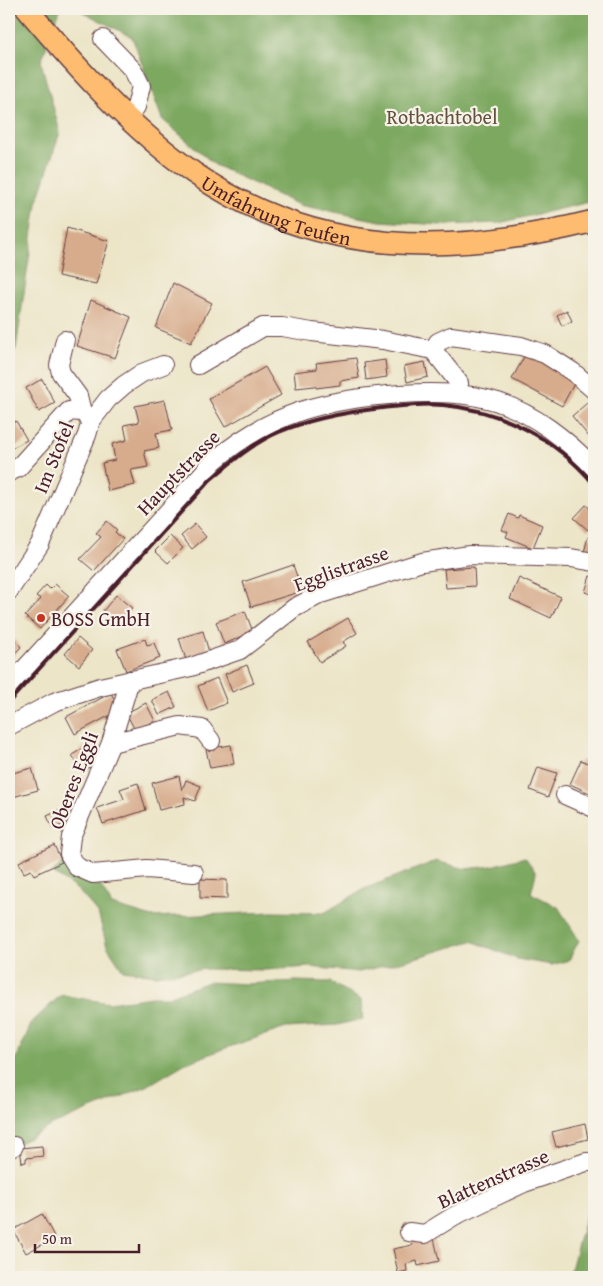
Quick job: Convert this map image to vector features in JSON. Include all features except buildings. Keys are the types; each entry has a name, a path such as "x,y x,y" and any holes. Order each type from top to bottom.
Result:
{"main road":[{"name":"Umfahrung Teufen","path":"28,9 101,93 166,152 224,192 281,219 337,236 400,244 436,245 477,243 594,221"}],"street":[{"path":"103,39 133,70 142,86 136,107 126,117"},
{"path":"198,365 263,327 282,327 383,340 434,350 459,383 458,394"},
{"path":"434,350 438,342 451,336 521,346 545,354 573,372 594,390"},
{"path":"65,340 59,365 61,373 78,396 86,416"},
{"name":"Im Stofel","path":"9,590 40,544 87,435 86,416 142,373 163,365"},
{"name":"Hauptstrasse","path":"9,686 214,461 242,438 297,411 324,404 374,396 430,392 458,394 498,402 537,420 573,446 594,468"},
{"path":"9,472 18,468 69,411 86,416"},
{"name":"Egglistrasse","path":"9,726 54,702 100,686 191,666 240,650 305,601 321,594 422,562 470,555 571,558 594,562"},
{"name":"Oberes Eggli","path":"130,680 111,743 71,837 69,854 76,867 93,874 147,868 194,873"},
{"path":"111,743 180,726 202,729 211,741"},
{"path":"564,795 594,808"},
{"name":"Blattenstrasse","path":"409,1232 425,1234 454,1216 524,1183 586,1162 594,1162"}],"green space":[{"path":"9,9 60,9 41,62 60,132 37,203 16,349 9,355"},
{"name":"Rotbachtobel","path":"77,9 594,9 594,201 499,223 442,225 380,221 299,205 215,165 162,119 132,37"},
{"path":"69,854 93,874 112,905 152,917 273,912 324,913 364,889 436,861 466,869 492,866 525,857 536,873 531,893 558,907 579,940 569,960 552,965 517,959 472,941 359,972 309,967 266,970 206,969 155,975 123,970 107,946 98,913 78,890 53,873"},
{"path":"296,981 330,982 361,1000 363,1019 337,1025 286,1028 223,1049 184,1064 147,1086 50,1126 9,1149 9,1063 17,1057 32,1022 61,995 109,1003 152,997 168,997 208,982 247,984"},
{"path":"589,1203 594,1207 594,1277 569,1277"}],"waterway":[{"path":"423,9 446,9"}],"railway":[{"path":"9,702 210,480 251,447 269,436 291,427 330,416 382,408 428,404 465,408 507,420 526,429 563,453 594,484"}],"place":[{"name":"BOSS GmbH","path":"41,618"}]}
